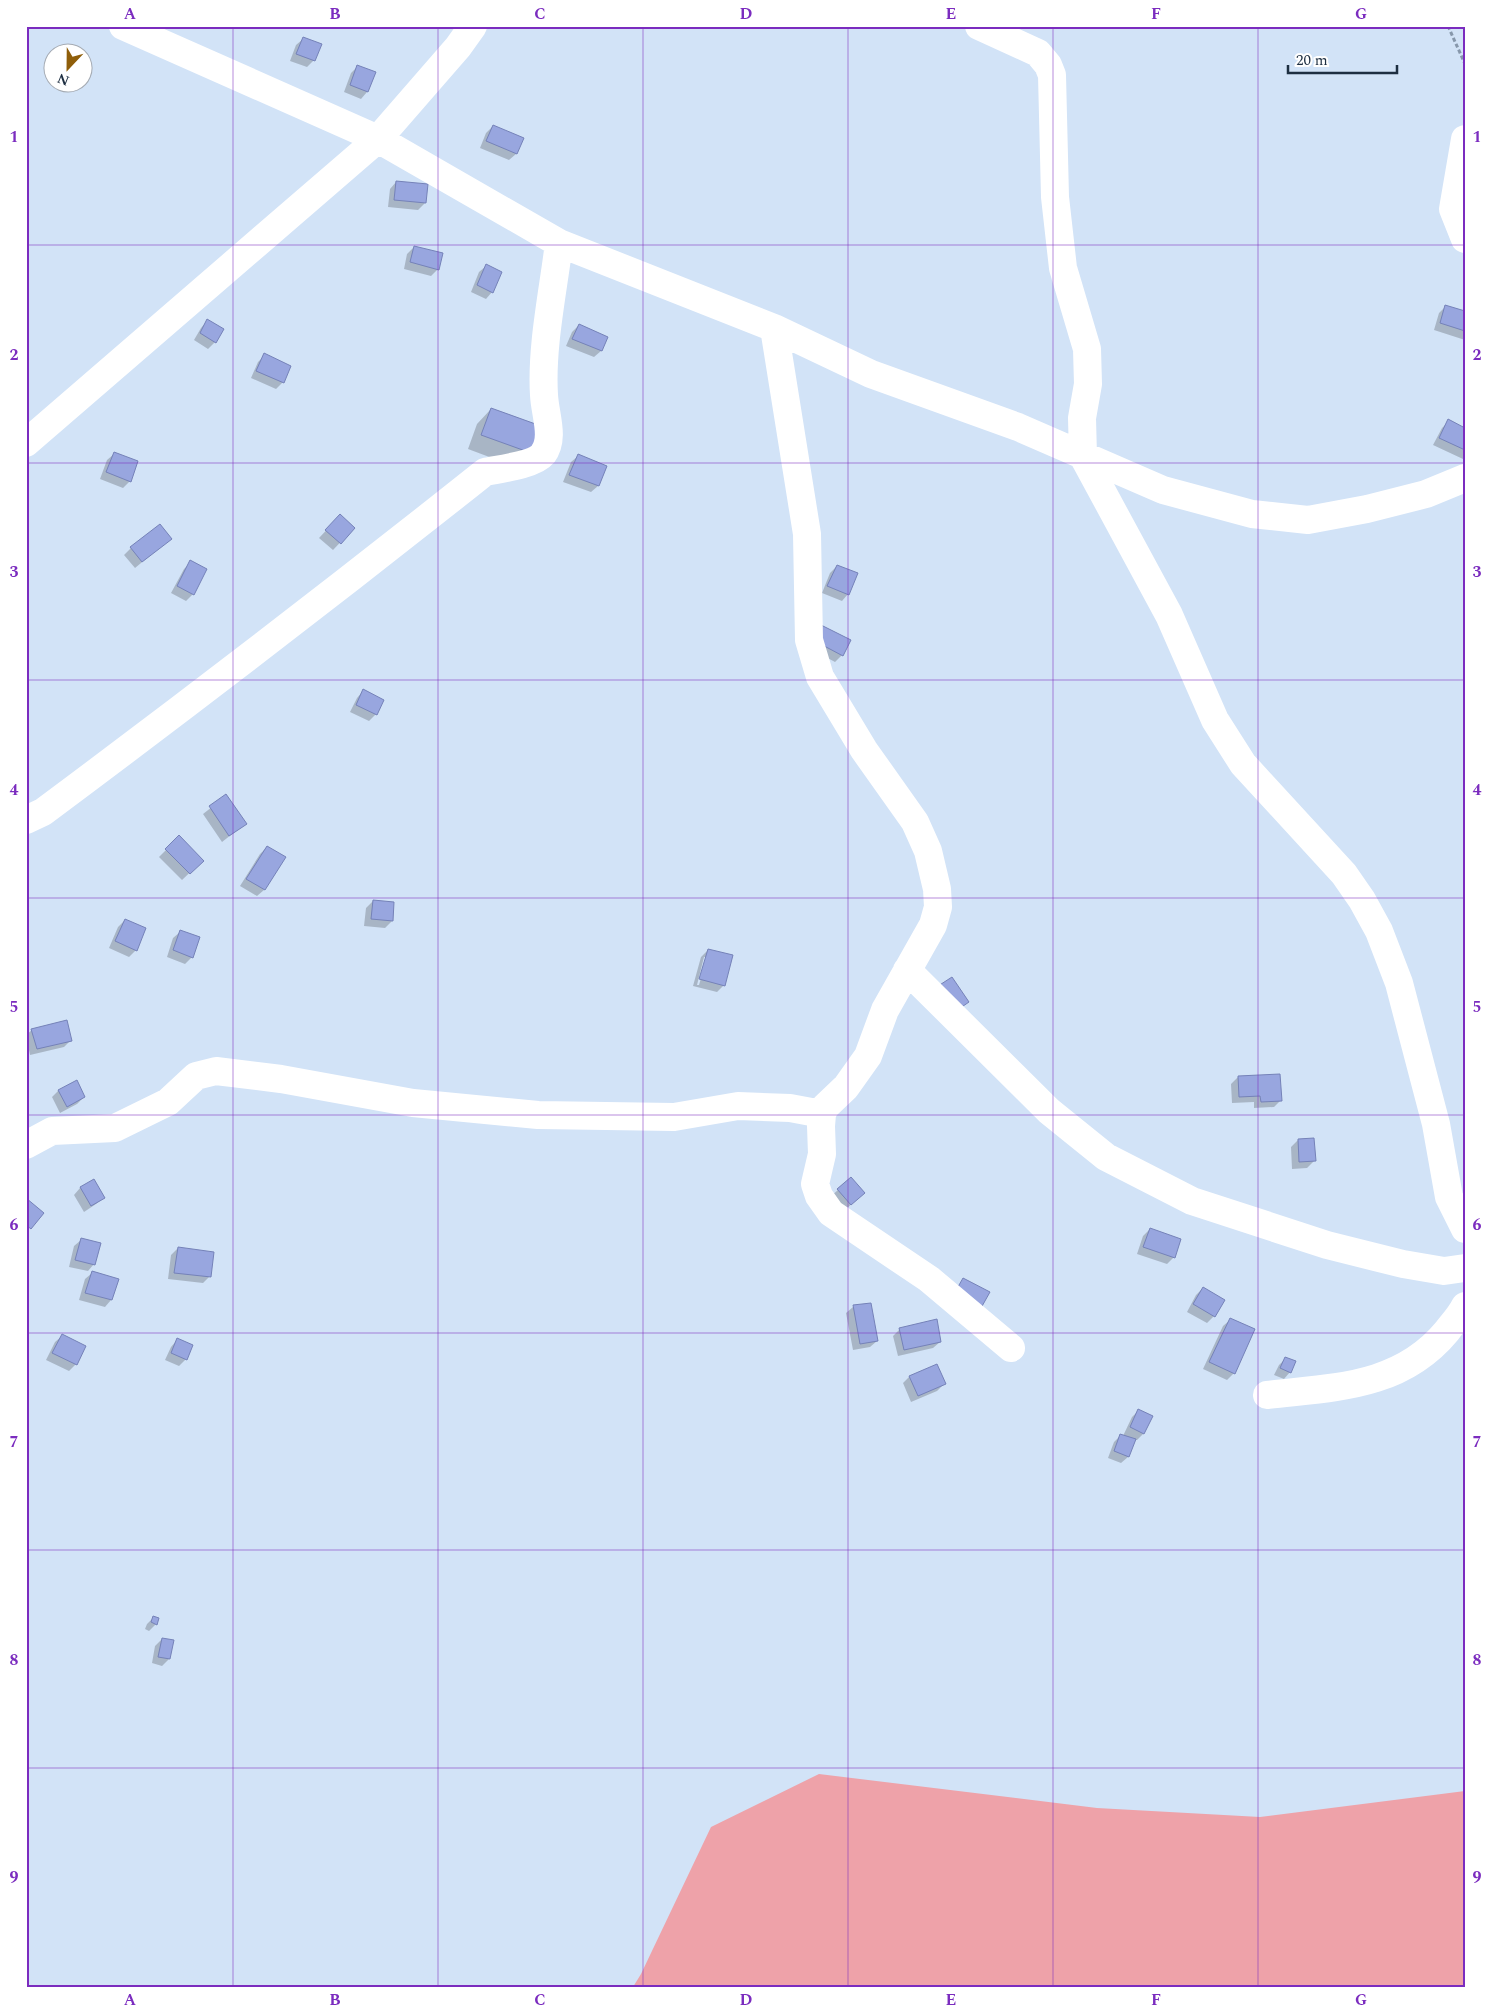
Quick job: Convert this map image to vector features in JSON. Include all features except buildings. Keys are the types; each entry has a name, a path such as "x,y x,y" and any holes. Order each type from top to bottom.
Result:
{"street":[{"path":"124,26 378,138 560,243 774,328 871,374 1018,427 1163,490 1252,514 1308,520 1368,509 1426,494 1465,478"},
{"path":"26,443 378,138 458,47 473,26"},
{"path":"979,26 1038,53 1048,65 1052,75 1054,197 1063,268 1087,350 1088,384 1082,418 1083,456 1168,615 1215,720 1243,764 1344,874 1362,900 1379,931 1398,983 1436,1124 1449,1197 1465,1229"},
{"path":"1465,139 1453,209 1465,239"},
{"path":"26,820 43,812 204,692 340,588 485,472 515,467 541,457 548,446 550,435 545,414 543,374 560,243"},
{"path":"774,328 807,534 809,640 820,677 864,750 915,822 928,851 937,889 938,907 934,925 885,1010 868,1056 846,1087 825,1107 822,1114 823,1145 815,1184 819,1196 831,1213 929,1279 1011,1348"},
{"path":"908,970 1049,1111 1106,1157 1192,1201 1327,1245 1419,1267 1444,1271 1465,1268"},
{"path":"26,1145 52,1131 115,1128 168,1102 196,1076 216,1071 281,1079 413,1103 538,1115 674,1117 738,1106 790,1108 822,1114"},
{"path":"1267,1395 1344,1386 1393,1374 1416,1361 1435,1346 1465,1306"}],"path":[{"path":"1448,26 1465,64"}],"shaded area":[{"path":"819,1774 1097,1808 1260,1817 1465,1791 1465,1987 633,1987 711,1827"}]}
